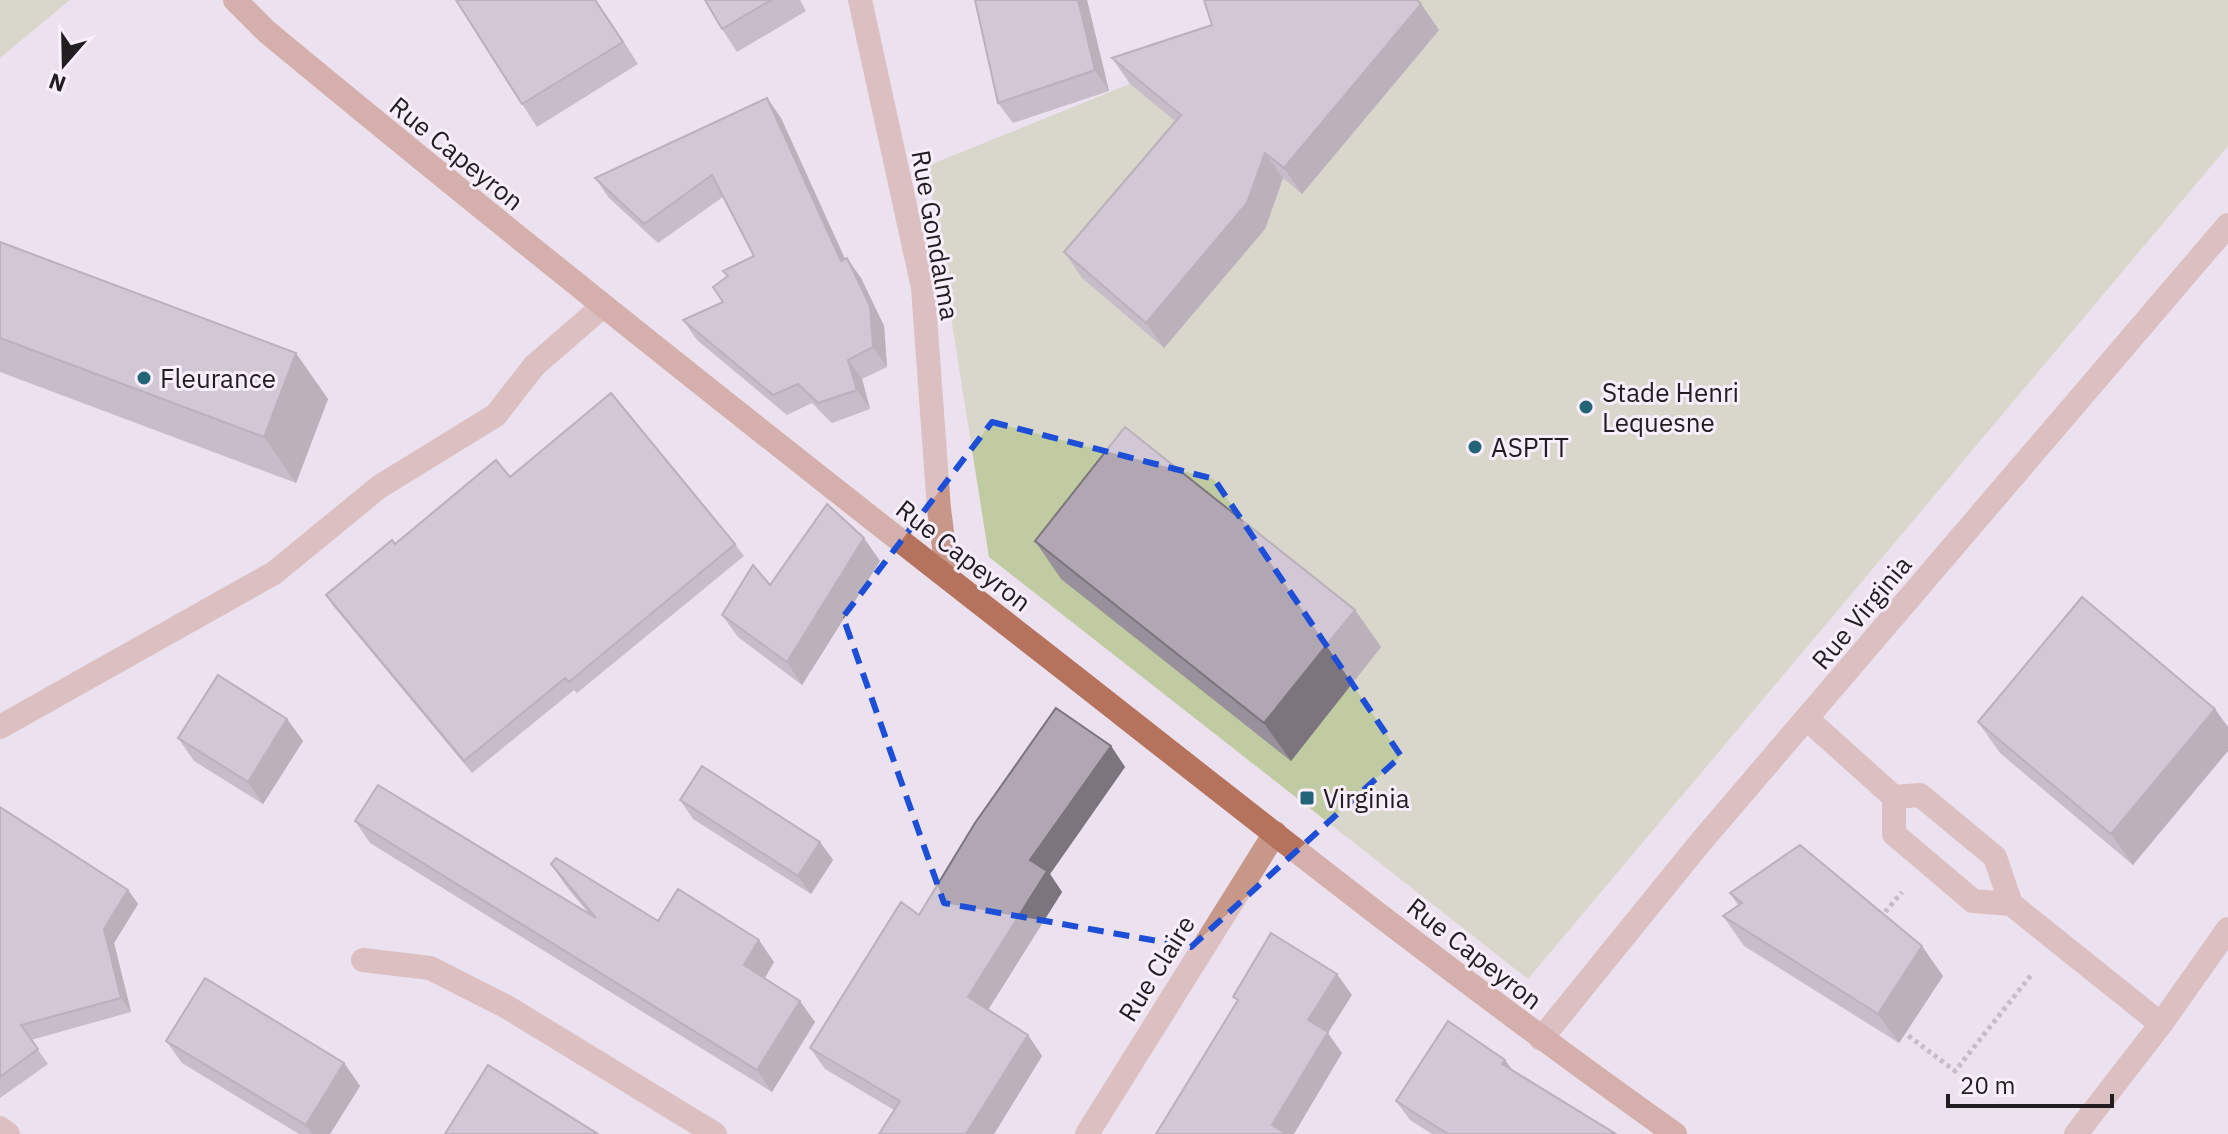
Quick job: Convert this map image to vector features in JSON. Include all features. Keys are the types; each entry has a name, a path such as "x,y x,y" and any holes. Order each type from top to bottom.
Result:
{"street":[{"name":"Rue Capeyron","path":"235,0 266,31 603,306 948,578 1541,1039 1675,1134"},
{"name":"Rue Gondalma","path":"860,0 923,288 939,509 948,578"},
{"name":"Rue Virginia","path":"1541,1039 1807,719 2228,225"},
{"path":"0,727 274,573 379,487 496,415 534,366 603,306"},
{"path":"1807,719 1894,797 1920,795 1995,857 2011,904 2161,1024"},
{"path":"1894,797 1894,834 1973,901 2011,904"},
{"name":"Rue Claire","path":"1087,1134 1275,833"},
{"path":"2076,1134 2161,1024 2228,929"},
{"path":"363,960 430,968 507,1007 715,1134"},
{"path":"0,1128 8,1134"}],"path":[{"path":"1899,1029 1955,1071 2058,942"}],"highlighted area":[{"path":"992,422 1214,479 1401,756 1191,947 944,903 843,617"}],"green space":[{"path":"0,0 70,0 0,58"},
{"name":"ASPTT","path":"1337,0 2228,0 2228,146 1528,979 989,557 927,166"}],"building":[{"path":"456,0 595,0 623,42 522,104"},
{"path":"705,0 771,0 722,29"},
{"path":"975,0 1078,0 1095,70 998,103"},
{"path":"1204,0 1417,0 1421,4 1284,168 1265,153 1247,203 1146,323 1064,252 1181,115 1112,58 1212,25"},
{"path":"767,98 841,261 847,258 870,306 873,347 848,360 857,390 818,403 798,384 773,395 683,320 723,302 713,287 728,276 723,271 754,256 712,175 644,224 595,178"},
{"path":"0,242 296,353 264,437 0,338"},
{"path":"611,393 735,544 569,682 565,678 464,761 326,595 392,540 395,544 496,460 510,477"},
{"path":"1125,427 1355,610 1264,723 1035,541"},
{"path":"827,504 864,538 787,662 722,615 753,565 770,585"},
{"path":"2082,597 2215,709 2111,834 1978,722"},
{"path":"218,675 287,719 248,782 178,738"},
{"path":"1056,708 1111,746 1030,860 1047,871 968,997 1028,1035 966,1134 879,1134 900,1101 810,1048 901,902 919,915 975,823"},
{"path":"702,766 820,842 798,876 680,800"},
{"path":"378,785 596,918 551,864 556,858 658,921 678,889 759,940 744,965 800,1001 757,1070 355,821"},
{"path":"0,807 128,890 104,929 121,998 21,1025 38,1049 0,1077"},
{"path":"1800,845 1922,946 1878,1014 1723,916 1742,903 1730,893"},
{"path":"1271,933 1337,974 1308,1020 1328,1032 1272,1125 1287,1134 1156,1134 1238,1000 1233,997"},
{"path":"205,978 344,1063 306,1125 166,1041"},
{"path":"1448,1021 1505,1060 1502,1064 1616,1134 1448,1134 1396,1101"},
{"path":"488,1065 598,1134 445,1134"}],"place":[{"name":"Fleurance","path":"144,378"},
{"name":"Stade Henri Lequesne","path":"1586,407"},
{"name":"ASPTT","path":"1475,447"},
{"name":"Virginia","path":"1307,798"}]}
